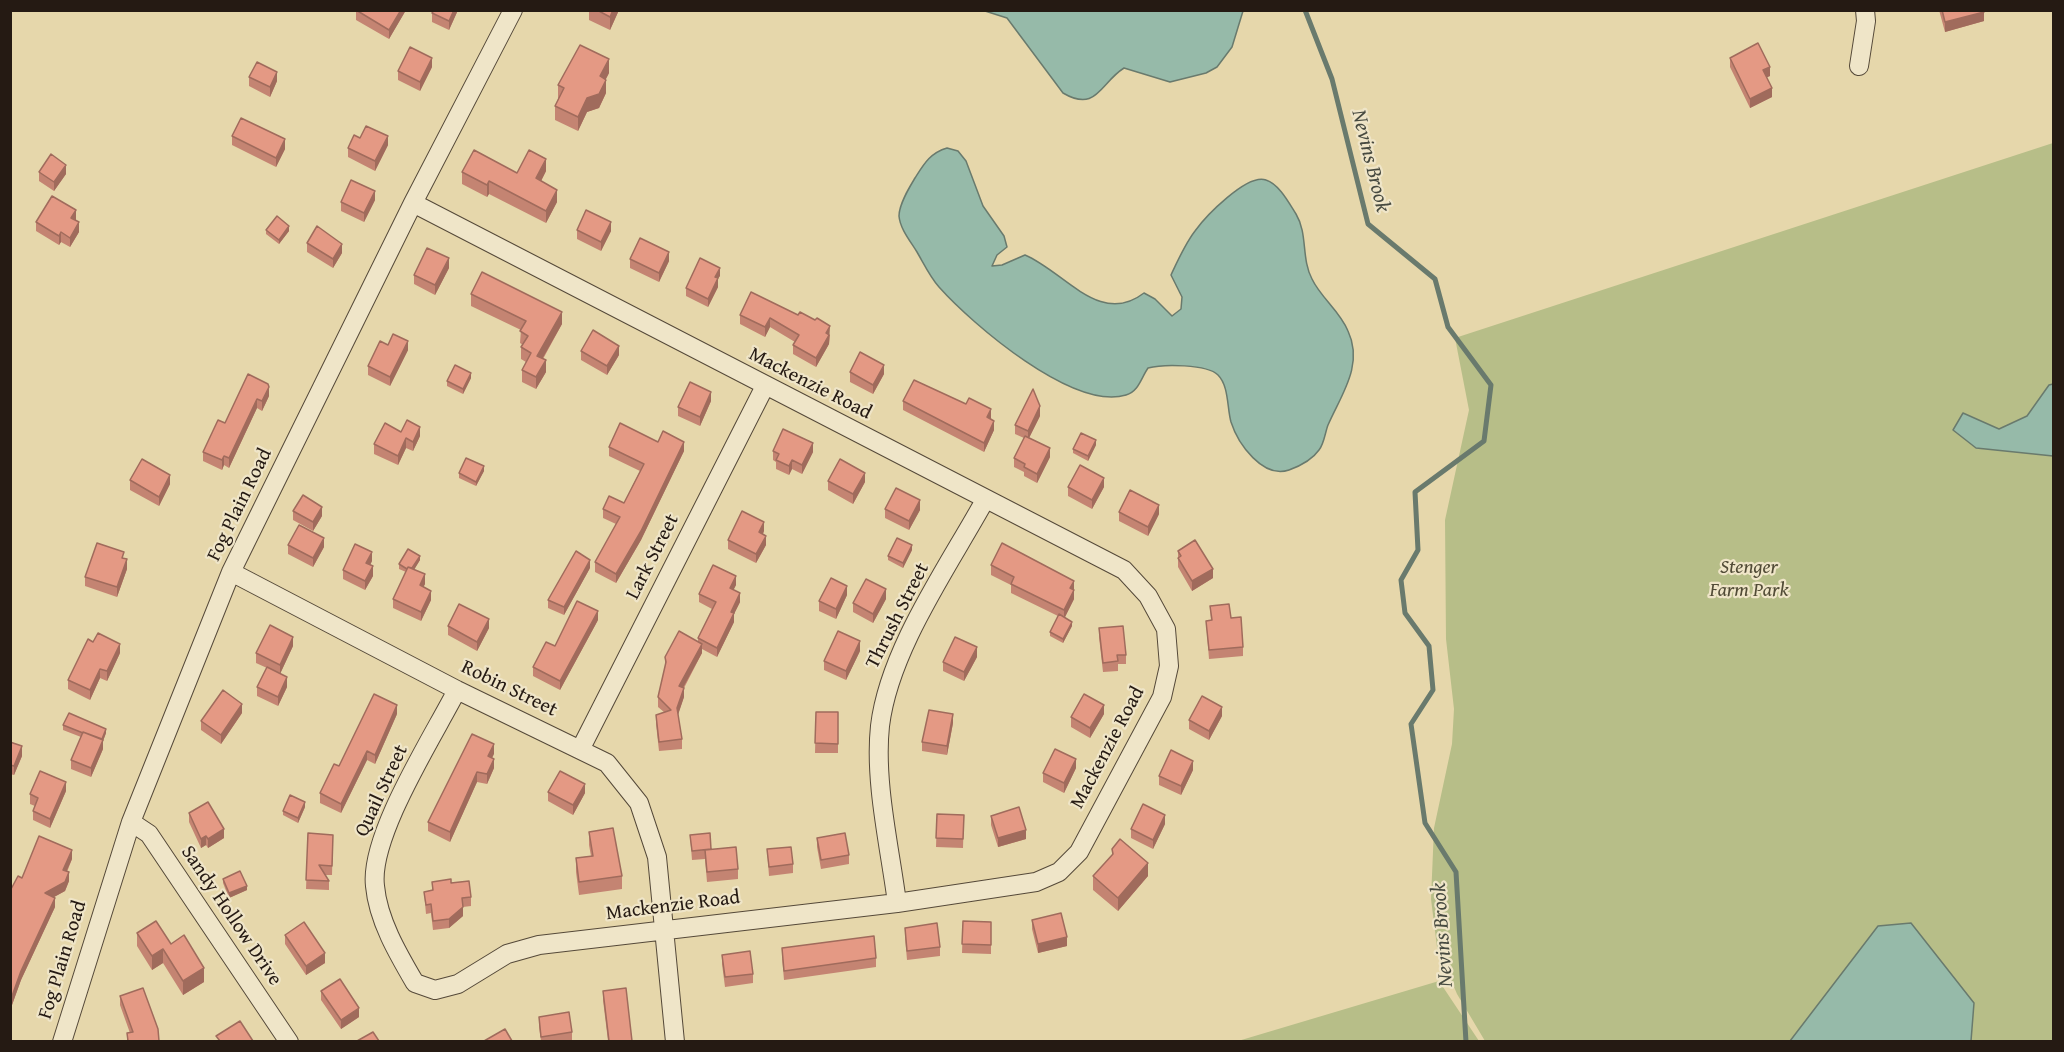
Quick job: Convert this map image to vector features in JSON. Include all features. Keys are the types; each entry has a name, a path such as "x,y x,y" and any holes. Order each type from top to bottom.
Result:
{"street":[{"name":"Fog Plain Road","path":"62,1041 131,822 231,572 413,203 513,10"},
{"path":"1859,66 1866,21 1865,10"},
{"name":"Mackenzie Road","path":"413,203 1124,570 1148,596 1166,629 1169,666 1162,697 1079,852 1059,872 1036,882 897,903 539,945 507,954 458,984 435,990 415,983"},
{"name":"Lark Street","path":"581,748 765,386"},
{"name":"Thrush Street","path":"897,903 880,773 880,727 888,687 904,645 985,500"},
{"name":"Robin Street","path":"231,572 457,690 581,748 607,763 639,803 657,857 675,1041"},
{"name":"Quail Street","path":"415,983 381,915 374,885 376,856 385,828 457,690"},
{"name":"Sandy Hollow Drive","path":"131,822 149,834 289,1041"}],"green space":[{"name":"Stenger Farm Park","path":"2053,143 2053,1041 1485,1041 1457,994 1437,947 1431,899 1434,828 1452,744 1454,709 1446,639 1445,520 1469,410 1455,338"},
{"path":"1439,981 1479,1041 1238,1041"}],"shaded area":[{"path":"985,11 1243,11 1232,47 1217,67 1206,73 1170,82 1124,68 1097,94 1084,100 1063,93 1007,18"},
{"path":"947,148 958,151 966,161 983,206 1004,236 1007,247 997,255 992,266 1002,265 1025,255 1083,293 1098,300 1112,304 1128,302 1144,293 1155,299 1172,316 1181,309 1182,297 1171,275 1195,231 1217,207 1248,183 1266,180 1275,185 1287,199 1300,222 1312,279 1345,324 1352,344 1352,368 1349,379 1328,425 1322,445 1316,454 1289,470 1279,471 1261,465 1253,458 1234,431 1224,385 1218,375 1212,371 1184,366 1148,368 1137,387 1130,393 1104,396 1079,390 1052,378 999,342 954,303 936,283 901,226 899,211 907,191 932,156"},
{"path":"2053,384 2053,456 1976,448 1953,430 1963,413 1999,429 2027,416 2049,385"},
{"path":"1911,923 1974,1003 1971,1041 1790,1041 1878,926"}],"building":[{"path":"356,10 401,10 389,30"},
{"path":"434,10 454,10 449,21 432,13"},
{"path":"597,10 613,10 610,17"},
{"path":"1942,10 1983,10 1984,12 1945,22"},
{"path":"1758,43 1770,67 1763,70 1772,88 1750,99 1730,58"},
{"path":"580,45 609,59 600,76 606,80 599,94 587,98 578,117 555,106 564,88 558,85"},
{"path":"410,47 432,58 420,82 398,71"},
{"path":"257,62 277,72 270,87 249,77"},
{"path":"241,118 285,139 276,158 232,136"},
{"path":"366,126 388,136 375,161 348,148 354,135 360,138"},
{"path":"474,150 517,173 529,150 546,159 536,178 557,190 546,211 489,181 487,185 462,172"},
{"path":"51,154 66,165 54,182 39,172"},
{"path":"351,180 375,191 364,213 341,202"},
{"path":"52,196 76,210 71,218 79,222 70,238 61,232 59,236 36,222"},
{"path":"586,210 611,222 601,242 577,230"},
{"path":"277,216 289,226 279,240 266,230"},
{"path":"317,226 342,244 333,259 307,243"},
{"path":"640,238 669,252 659,273 630,259"},
{"path":"427,248 449,258 435,285 414,275"},
{"path":"700,258 720,268 708,299 686,288"},
{"path":"482,272 562,312 537,356 546,360 536,377 522,370 531,353 521,347 528,336 520,331 526,321 471,294"},
{"path":"751,292 798,315 800,312 830,326 826,333 829,335 816,358 793,345 799,335 770,318 765,327 740,315"},
{"path":"593,330 619,346 607,366 581,351"},
{"path":"393,334 408,341 390,377 368,366 380,341 388,345"},
{"path":"860,352 884,365 873,385 850,372"},
{"path":"455,365 471,373 463,389 447,381"},
{"path":"248,374 268,384 269,387 262,401 257,399 229,458 224,456 222,460 203,452 218,420 225,423"},
{"path":"914,380 966,404 969,398 991,409 987,417 994,421 984,443 903,401"},
{"path":"690,382 711,392 700,417 678,407"},
{"path":"1033,389 1040,406 1028,431 1015,425"},
{"path":"407,420 420,427 413,442 406,438 398,456 374,444 385,423 401,432"},
{"path":"620,423 658,442 663,431 684,442 641,531 616,574 595,562 620,517 603,509 609,496 624,503 644,464 609,447"},
{"path":"783,429 813,443 802,465 792,460 789,466 776,460 779,454 773,451"},
{"path":"1081,433 1096,440 1088,456 1073,449"},
{"path":"1025,436 1050,448 1037,474 1014,458"},
{"path":"466,458 484,466 476,482 459,473"},
{"path":"142,459 170,475 159,497 130,480"},
{"path":"840,459 865,473 853,494 828,481"},
{"path":"1080,465 1104,478 1092,500 1068,487"},
{"path":"896,488 920,500 909,521 885,509"},
{"path":"1130,490 1159,505 1148,527 1119,512"},
{"path":"303,495 322,507 313,522 293,511"},
{"path":"742,511 764,522 759,532 766,536 756,554 728,540"},
{"path":"299,525 324,538 313,558 288,545"},
{"path":"897,538 912,545 903,563 888,556"},
{"path":"1195,540 1213,569 1192,581 1178,558 1181,556 1178,551"},
{"path":"97,543 124,552 122,558 127,559 117,587 85,577"},
{"path":"1002,543 1074,581 1070,588 1074,590 1064,610 1011,584 1014,577 991,565"},
{"path":"355,544 372,552 366,563 373,566 365,581 343,570"},
{"path":"408,549 420,556 412,568 407,569 399,564"},
{"path":"576,551 590,560 564,607 548,600"},
{"path":"713,565 736,576 730,588 740,593 731,612 734,613 717,648 698,638 716,602 699,594"},
{"path":"408,567 425,574 420,585 431,591 421,612 393,599"},
{"path":"831,578 847,586 836,609 819,601"},
{"path":"866,579 886,589 873,614 853,603"},
{"path":"577,601 598,611 560,681 533,667 546,642 555,646"},
{"path":"459,604 489,619 477,642 448,626"},
{"path":"1229,604 1231,618 1241,617 1243,647 1209,650 1206,621 1212,620 1210,606"},
{"path":"1059,614 1072,622 1063,639 1050,632"},
{"path":"270,625 293,637 280,665 256,653"},
{"path":"1123,626 1126,655 1117,655 1118,661 1103,663 1099,628"},
{"path":"679,631 702,644 679,686 684,688 677,708 682,739 659,742 656,715 671,710 658,697 666,662 665,657"},
{"path":"838,631 860,641 846,671 824,661"},
{"path":"98,633 120,644 107,671 100,669 90,690 68,680 88,639 93,642"},
{"path":"955,637 977,647 964,672 943,662"},
{"path":"267,667 287,677 278,697 257,687"},
{"path":"223,690 242,704 221,735 201,721"},
{"path":"374,694 397,705 375,755 367,751 341,804 320,793 334,764 339,766"},
{"path":"1084,694 1104,705 1090,728 1071,717"},
{"path":"1202,696 1222,707 1209,731 1189,720"},
{"path":"929,710 953,714 947,746 922,742"},
{"path":"816,712 838,712 838,744 815,743"},
{"path":"69,713 106,729 102,739 63,725"},
{"path":"83,732 103,740 91,768 71,760"},
{"path":"472,734 494,744 488,756 494,759 487,774 477,772 450,832 428,822"},
{"path":"10,742 22,746 14,766 10,765"},
{"path":"1055,749 1076,759 1064,783 1043,773"},
{"path":"1171,750 1193,761 1181,786 1159,776"},
{"path":"40,771 66,782 50,819 33,811 38,798 30,794"},
{"path":"560,771 585,784 573,805 548,792"},
{"path":"290,795 305,802 298,818 283,811"},
{"path":"208,802 224,829 208,839 206,836 201,839 189,813"},
{"path":"1143,804 1165,815 1153,840 1131,829"},
{"path":"1019,807 1026,830 998,838 991,816"},
{"path":"937,814 964,815 963,839 936,838"},
{"path":"613,828 622,876 579,882 576,858 593,856 589,832"},
{"path":"308,833 333,835 332,866 319,865 329,881 306,880"},
{"path":"710,833 711,849 692,851 690,835"},
{"path":"845,833 849,855 821,860 817,838"},
{"path":"39,836 72,850 63,870 69,872 65,882 45,893 55,898 21,971 12,996 10,996 10,891 18,876 22,878"},
{"path":"1120,839 1148,863 1118,898 1093,876 1113,854 1112,849"},
{"path":"736,847 738,869 707,872 705,850"},
{"path":"791,847 793,864 769,867 767,849"},
{"path":"240,871 247,886 229,893 223,879"},
{"path":"451,879 451,883 469,881 471,897 462,898 463,907 449,919 433,921 431,904 426,905 424,892 433,890 432,882"},
{"path":"1061,913 1067,937 1038,944 1032,920"},
{"path":"156,921 171,944 184,935 204,968 183,981 163,949 152,956 137,933"},
{"path":"963,921 991,922 991,945 962,944"},
{"path":"304,922 325,953 306,966 285,935"},
{"path":"937,923 940,947 907,951 905,928"},
{"path":"874,936 876,958 784,971 782,948"},
{"path":"750,951 753,974 725,977 722,955"},
{"path":"340,979 359,1008 341,1020 321,991"},
{"path":"143,988 158,1029 159,1041 128,1041 127,1033 133,1032 120,996"},
{"path":"626,988 632,1041 609,1041 603,991"},
{"path":"569,1012 572,1032 541,1037 539,1017"},
{"path":"240,1021 253,1041 220,1041 216,1036"},
{"path":"505,1029 512,1041 484,1041"},
{"path":"373,1032 379,1041 357,1041"}],"waterway":[{"name":"Nevins Brook","path":"1305,10 1332,79 1368,224 1435,279 1448,327 1491,385 1484,441 1415,492 1418,550 1401,580 1405,613 1429,646 1433,690 1411,724 1425,823 1456,872 1466,1042"}]}
